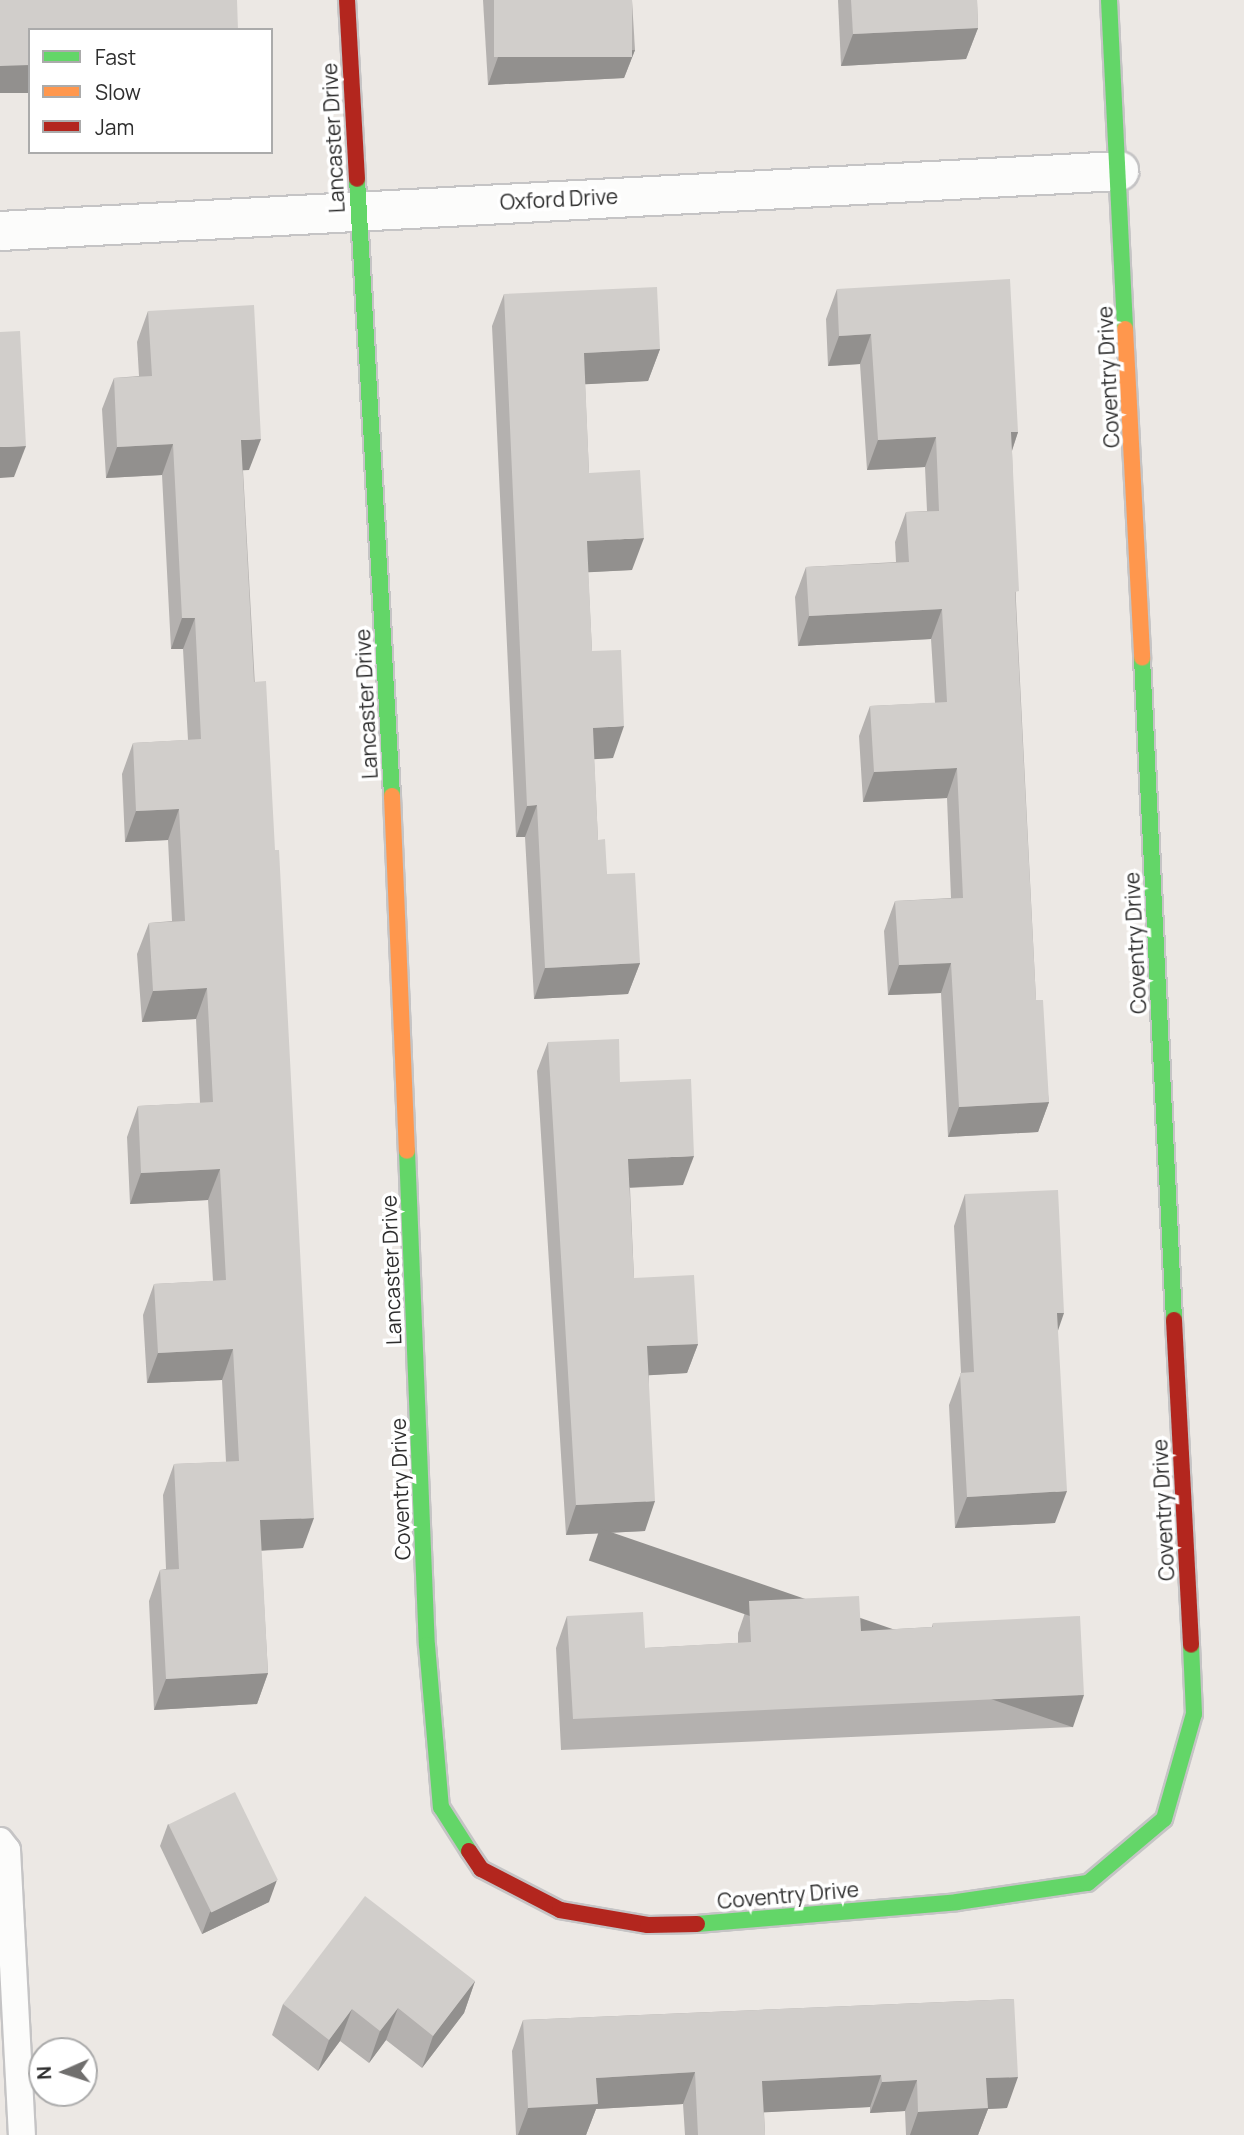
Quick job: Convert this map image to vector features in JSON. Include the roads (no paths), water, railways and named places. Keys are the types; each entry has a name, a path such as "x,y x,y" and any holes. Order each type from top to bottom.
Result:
{"street":[{"name":"Lancaster Drive","path":"347,0 357,210 389,722 418,1405"},
{"name":"Coventry Drive","path":"418,1405 427,1645 441,1807 481,1869 560,1910 648,1925 727,1923 957,1902 1088,1883 1164,1819 1194,1714 1109,0"},
{"name":"Oxford Drive","path":"0,231 1119,171"}],"lane":[{"path":"0,1841 7,1850 22,2135"}]}
